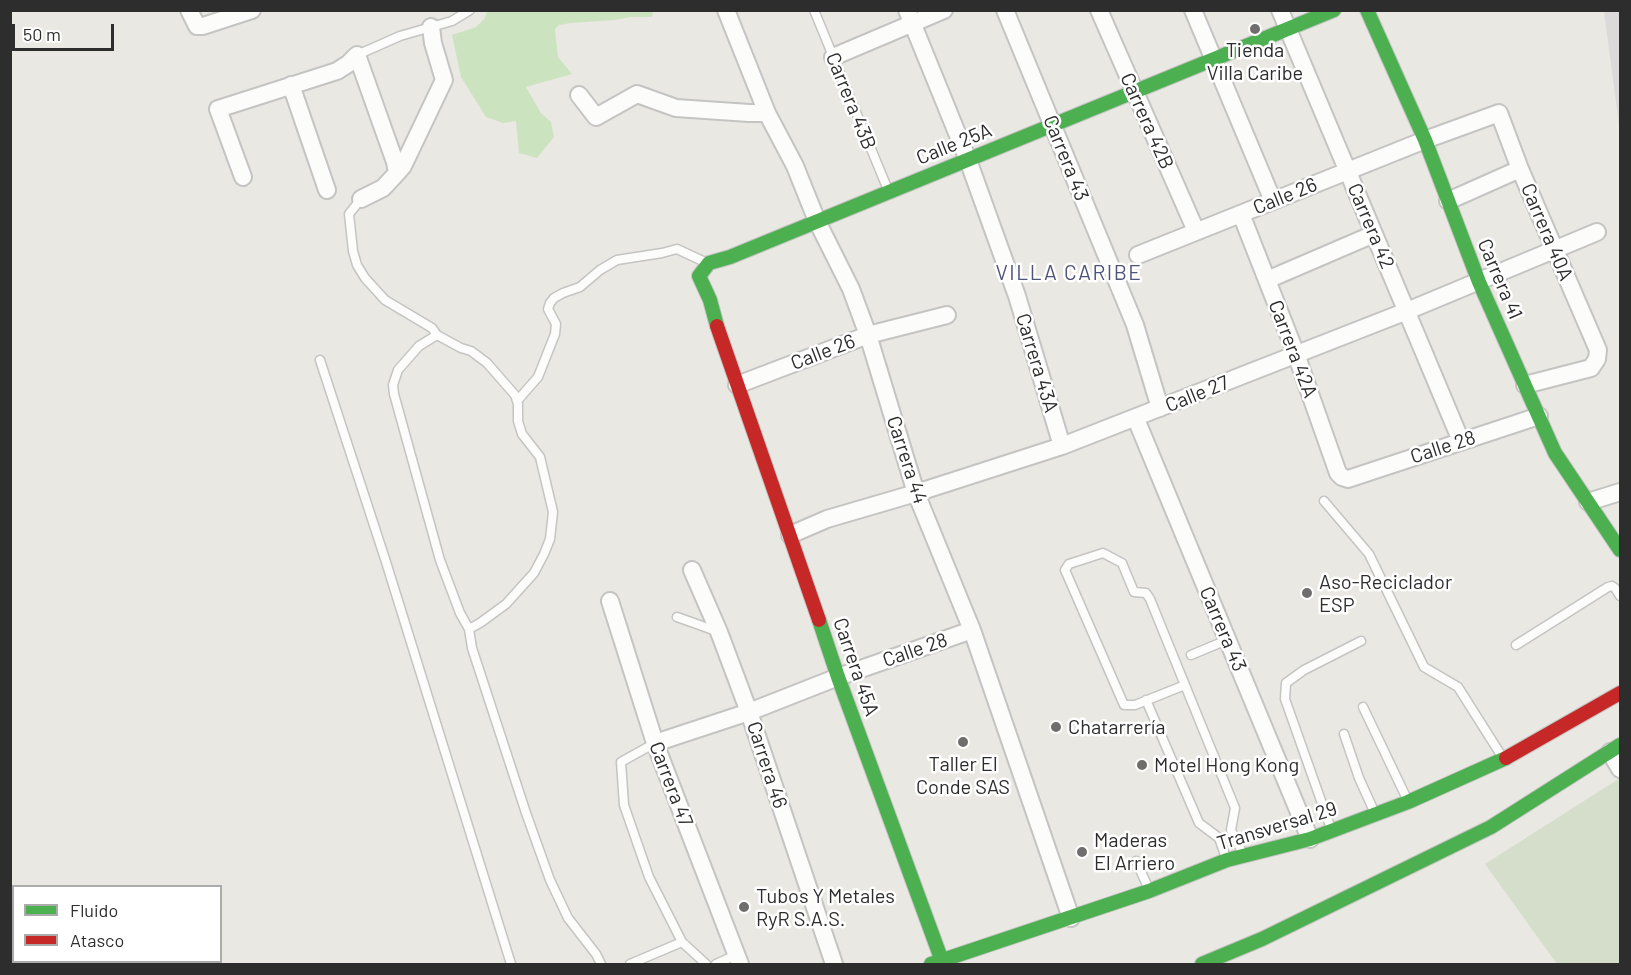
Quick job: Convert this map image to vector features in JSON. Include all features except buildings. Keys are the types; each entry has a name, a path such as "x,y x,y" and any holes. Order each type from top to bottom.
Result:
{"main road":[{"name":"Calle 25A","path":"709,263 730,257 1334,10"},
{"name":"Carrera 41","path":"1367,10 1425,140 1479,282 1555,453 1620,550"},
{"path":"709,263 699,276 710,300 736,385"},
{"name":"Carrera 45A","path":"736,385 937,963"},
{"name":"Transversal 29","path":"937,963 1149,891 1227,860 1310,839 1408,802 1504,759 1620,693"},
{"path":"1211,963 1491,827 1615,748"}],"street":[{"path":"189,10 196,26 203,26 252,10"},
{"name":"Carrera 44","path":"726,10 767,113 795,166 817,221 851,289 868,335 916,493 972,630 1071,918"},
{"path":"833,57 910,17 944,10"},
{"name":"Carrera 43","path":"1005,10 1135,325 1160,408"},
{"name":"Carrera 42B","path":"1099,10 1196,231"},
{"path":"1193,10 1273,201"},
{"name":"Carrera 42","path":"1280,10 1461,441"},
{"name":"Carrera 43A","path":"910,17 968,160 1017,296 1062,446"},
{"path":"361,200 383,188 403,166 444,80 430,27"},
{"path":"243,177 218,109 337,71 357,55 397,173"},
{"path":"291,86 327,190"},
{"path":"579,95 596,117 637,94 676,108 767,113"},
{"name":"Calle 26","path":"1138,255 1499,112"},
{"name":"Carrera 40A","path":"1499,112 1520,169 1598,350 1597,359 1591,368 1525,385"},
{"path":"1448,201 1520,169"},
{"name":"Carrera 42A","path":"1241,214 1296,354 1338,473 1348,478"},
{"name":"Calle 27","path":"790,535 827,519 1062,446 1407,311 1597,232"},
{"path":"1267,280 1374,234"},
{"name":"Calle 26","path":"736,385 868,335 946,315"},
{"name":"Calle 28","path":"1348,478 1539,416"},
{"name":"Carrera 43","path":"1136,418 1310,839"},
{"path":"1588,502 1620,492"},
{"name":"Carrera 46","path":"692,570 719,632 749,712 834,964"},
{"name":"Carrera 47","path":"610,601 655,742 738,960"},
{"name":"Calle 28","path":"655,742 749,712 838,677 972,630"},
{"path":"1615,748 1620,769"}],"lane":[{"path":"357,55 400,36 452,21 470,10"},
{"name":"Carrera 43B","path":"814,10 889,192"},
{"path":"361,200 349,214 353,250 357,265 365,278 385,300 432,328 437,335 471,351 487,363 514,395 522,434 540,457 552,512 550,539 534,573 523,586 506,604 469,629"},
{"path":"517,401 538,376 555,334 556,324 548,309 554,298 563,292 580,287 600,270 617,260 662,254 677,249 709,263"},
{"path":"437,335 419,346 398,370 393,386 411,456 440,560 460,613 469,629 472,648 486,692 550,880 568,918 601,964"},
{"path":"320,360 386,562 511,964"},
{"path":"1324,501 1369,554 1424,667 1458,687 1504,759"},
{"path":"1185,685 1135,705 1124,705 1065,570 1069,564 1103,553 1122,563 1134,592 1146,593 1150,599 1185,685 1235,808 1231,830 1244,855"},
{"path":"1516,645 1608,587 1615,588 1620,596"},
{"path":"677,617 719,632"},
{"path":"1191,655 1227,640"},
{"path":"1332,830 1285,699 1286,683 1304,670 1361,641"},
{"path":"1146,700 1198,823 1219,838 1227,860"},
{"path":"1363,707 1408,802"},
{"path":"1344,734 1359,778 1375,814"},
{"path":"655,742 621,762 624,805 649,877 681,942 706,964"},
{"path":"1136,861 1149,891"},
{"path":"630,964 681,942"},
{"path":"716,964 738,960"}],"shaded area":[{"path":"1604,11 1620,11 1620,133"}],"green space":[{"path":"487,10 653,11 652,17 571,23 559,25 555,29 558,57 572,74 526,87 541,113 551,122 554,137 537,158 519,153 516,121 503,123 486,117 461,77 452,35 476,27 485,18"},
{"path":"1620,778 1620,964 1557,964 1485,864"}],"traffic: fast":[{"path":"717,326 710,300 699,276 709,263 730,257 1334,10"},
{"path":"1367,10 1425,140 1479,282 1555,453 1620,550"},
{"path":"819,620 942,961"},
{"path":"1202,964 1262,939 1491,827 1620,745"},
{"path":"931,964 1149,891 1227,860 1310,839 1408,802 1506,758"}],"traffic: jam":[{"path":"717,326 819,620"},
{"path":"1506,758 1620,693"}],"place":[{"name":"Tienda Villa Caribe","path":"1255,29"},
{"name":"Aso-Reciclador ESP","path":"1307,593"},
{"name":"Chatarrería","path":"1056,727"},
{"name":"Taller El Conde SAS","path":"963,742"},
{"name":"Motel Hong Kong","path":"1142,765"},
{"name":"Maderas El Arriero","path":"1082,852"},
{"name":"Tubos Y Metales RyR S.A.S.","path":"744,907"}],"district":[{"name":"VILLA CARIBE","path":"1069,273"}]}
